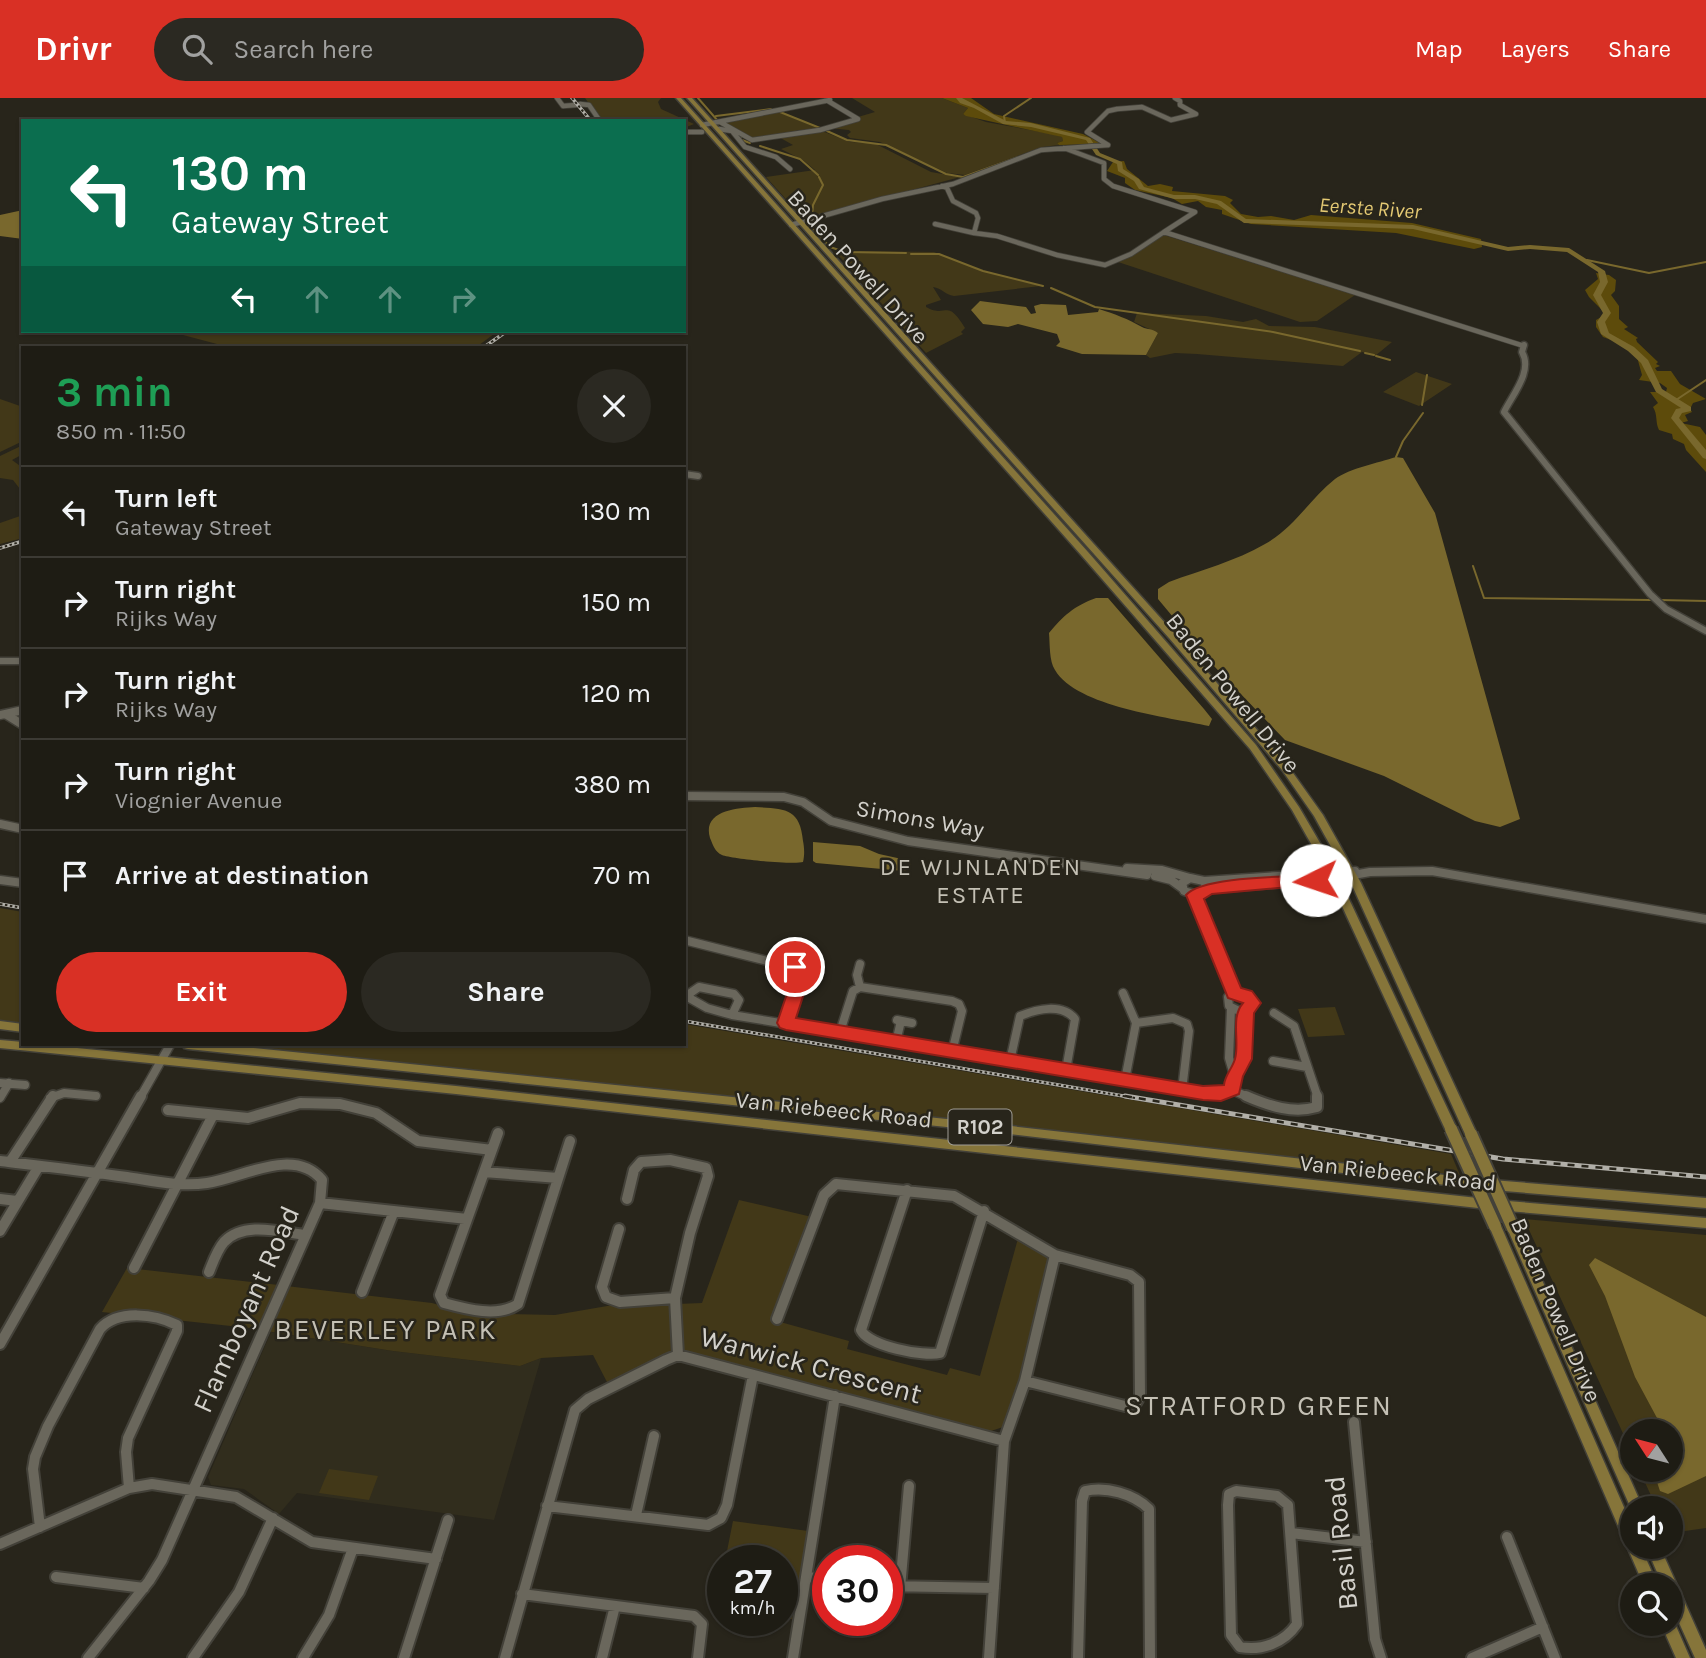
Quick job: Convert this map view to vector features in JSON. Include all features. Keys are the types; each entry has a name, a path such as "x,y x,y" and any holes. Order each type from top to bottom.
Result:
{"main road":[{"name":"Baden Powell Drive","path":"678,98 702,128 796,224 1245,719 1318,815 1351,874 1471,1134 1631,1496"},
{"name":"Baden Powell Drive","path":"689,98 796,224 1232,721 1296,809 1333,875 1451,1129 1620,1516"},
{"path":"0,1025 21,1028"},
{"name":"Van Riebeeck Road","path":"0,1044 440,1088 1496,1205 1706,1223"},
{"name":"Van Riebeeck Road","path":"198,1046 709,1098 1480,1184 1706,1203"},
{"path":"440,1088 448,1071"},
{"path":"702,1117 709,1098"},
{"path":"982,1148 986,1128"},
{"path":"1683,1614 1702,1658"},
{"path":"1673,1636 1683,1658"}],"street":[{"path":"557,98 563,106 589,105 599,119"},
{"path":"796,224 882,199 942,186 1036,152 1108,145 1087,132 1110,110 1142,107 1171,120 1196,114 1180,105 1181,101 1175,98"},
{"path":"686,132 711,123 830,100 858,119 820,130 738,139"},
{"path":"720,122 736,129 747,139"},
{"path":"719,129 732,131 745,147 776,157 790,169"},
{"path":"935,224 997,236 1057,255 1105,265 1131,254 1195,212 1113,186 1104,179 1104,163 1065,148"},
{"path":"942,186 949,191 953,201 976,213 978,218 974,233"},
{"path":"1164,232 1525,345 1522,352 1527,361 1526,369 1504,412 1650,594 1666,609 1706,631"},
{"path":"686,474 698,476"},
{"path":"0,661 21,661"},
{"path":"3,715 21,710"},
{"path":"3,715 21,723"},
{"name":"Simons Way","path":"686,796 784,797 803,802 842,825 908,841 1151,876 1171,880 1194,895"},
{"path":"1,825 21,829"},
{"name":"Simons Way","path":"1113,869 1144,868 1190,878 1206,885"},
{"path":"1234,993 1194,895 1202,895 1206,885 1333,875 1432,871 1706,919"},
{"path":"1182,888 1184,880 1190,878"},
{"path":"0,880 21,883"},
{"path":"686,940 797,968 801,977 786,1023"},
{"path":"860,964 857,975 860,987"},
{"path":"686,995 699,987 734,994 738,1000 732,1015"},
{"path":"840,1032 853,991 860,987 957,1003 962,1010 952,1052"},
{"path":"1124,993 1136,1023"},
{"path":"1231,1008 1245,1011 1252,1006 1251,1000 1242,993 1234,993 1227,1000 1231,1008 1229,1058 1234,1075 1232,1090"},
{"path":"686,997 707,1008 732,1015 1182,1090 1213,1094 1232,1090 1264,1104 1313,1109 1317,1107 1318,1098 1294,1026 1274,1013"},
{"path":"1010,1061 1020,1016 1065,1010 1075,1019 1066,1070"},
{"path":"1234,1075 1244,1059 1245,1011"},
{"path":"1136,1023 1173,1018 1188,1027 1182,1090"},
{"path":"896,1042 899,1021 912,1023"},
{"path":"1125,1080 1136,1023"},
{"path":"1231,1035 1246,1037"},
{"path":"0,1344 169,1046"},
{"path":"1273,1061 1307,1067"},
{"path":"0,1098 5,1083 25,1085"},
{"path":"5,1162 51,1097 64,1093 96,1096"},
{"path":"168,1110 252,1118 308,1102 348,1105 376,1113 418,1141 492,1150"},
{"path":"134,1268 213,1115"},
{"path":"498,1133 440,1295 441,1300 451,1305 510,1311 521,1298 570,1141"},
{"path":"627,1199 636,1167 640,1162 649,1159 696,1163 706,1168 708,1176 674,1298 678,1355"},
{"name":"Flamboyant Road","path":"5,1162 176,1184 220,1182 278,1166 300,1164 308,1165 320,1175 323,1189 320,1203 162,1560 144,1588 88,1658"},
{"path":"3,1232 17,1201 39,1166"},
{"path":"484,1172 558,1178"},
{"path":"777,1319 828,1188 844,1183 954,1196 984,1211 1055,1255 1130,1275 1139,1282 1140,1396 1136,1403 1125,1406 1025,1381"},
{"path":"907,1190 861,1330 866,1339 928,1356 934,1356 942,1350 984,1211"},
{"path":"0,1199 17,1201"},
{"path":"320,1203 467,1219"},
{"path":"362,1292 394,1212"},
{"path":"619,1229 602,1287 606,1297 620,1302 674,1298"},
{"path":"209,1272 221,1245 239,1232 257,1230 305,1235"},
{"path":"989,1658 1004,1440 1025,1381 1055,1255"},
{"path":"40,1527 33,1469 39,1444 104,1322 115,1315 169,1321 177,1325 177,1331 128,1438 126,1452 129,1488"},
{"name":"Warwick Crescent","path":"505,1658 575,1410 588,1399 678,1355 1004,1440"},
{"path":"547,1506 708,1525 722,1519 753,1375"},
{"path":"793,1658 835,1396"},
{"name":"Basil Road","path":"1354,1422 1375,1639 1381,1658"},
{"path":"636,1515 654,1436"},
{"path":"0,1544 129,1488 152,1484 236,1497 312,1542 436,1559"},
{"path":"900,1545 909,1486"},
{"path":"1078,1658 1082,1501 1086,1491 1093,1488 1135,1498 1149,1509 1150,1658"},
{"path":"1236,1491 1254,1492 1284,1499 1288,1505 1291,1533 1297,1624 1288,1636 1256,1650 1240,1647 1231,1635 1230,1494 1236,1491"},
{"path":"192,1658 239,1592 273,1518"},
{"path":"404,1658 448,1520"},
{"path":"1291,1533 1366,1542"},
{"path":"1507,1537 1555,1658"},
{"path":"303,1658 330,1615 353,1548"},
{"path":"56,1577 144,1588"},
{"path":"808,1577 812,1577"},
{"path":"903,1587 994,1588"},
{"path":"522,1594 694,1616 702,1624 698,1658"},
{"path":"603,1658 615,1606"},
{"path":"1472,1658 1543,1627"}],"shaded area":[{"path":"585,98 661,98 658,102 661,109 683,119 600,119"},
{"path":"852,98 942,98 968,108 963,114 986,122 1052,134 1062,137 1063,141 1057,143 1059,145 1042,147 965,175 947,173 880,142 850,138 847,135 851,132 849,130 829,128 860,120 858,117 875,112"},
{"path":"942,98 971,98 994,114 1083,134 1102,144 1059,145 1057,143 1063,141 1062,137 966,116 963,114 968,108"},
{"path":"778,112 820,129 754,139 724,122"},
{"path":"822,131 850,142 874,143 931,172 960,177 808,218 802,217 766,177 815,170 803,160 781,149 793,145 777,136"},
{"path":"1124,161 1127,169 1148,186 1160,184 1173,187 1172,191 1225,196 1233,200 1230,203 1241,214 1294,220 1311,215 1412,223 1481,239 1482,247 1474,249 1396,233 1251,224 1222,214 1222,210 1206,207 1198,201 1182,204 1172,198 1135,190 1125,183 1125,178 1107,171 1113,162"},
{"path":"21,210 21,239 0,236 0,215"},
{"path":"1162,236 1355,295 1317,321 1300,322 1118,262"},
{"path":"848,251 934,252 983,271 1041,286 954,296 933,287 941,300 926,307 954,313 965,328 961,332 963,334 926,353 839,256"},
{"path":"1596,273 1609,275 1616,280 1615,291 1611,295 1619,306 1619,319 1628,327 1624,329 1638,338 1637,342 1658,362 1656,364 1660,366 1655,368 1657,371 1671,371 1680,384 1706,399 1693,403 1690,409 1692,412 1685,415 1688,421 1681,423 1700,427 1706,435 1706,472 1686,450 1684,444 1673,439 1672,434 1659,430 1653,407 1658,403 1650,392 1666,392 1667,388 1660,383 1639,380 1642,375 1637,357 1625,345 1603,337 1596,327 1596,320 1603,316 1603,311 1585,290 1598,279"},
{"path":"980,301 1026,307 1031,314 1036,313 1034,306 1041,304 1066,305 1068,315 1098,312 1099,309 1158,333 1146,355 1082,354 1056,346 1060,342 1057,334 1018,324 1008,327 983,324 971,310"},
{"path":"1137,313 1206,316 1243,322 1256,319 1269,326 1315,327 1392,342 1375,356 1362,352 1343,366 1175,353 1150,358 1146,355 1158,333 1134,322"},
{"path":"176,333 495,333 478,346 224,346"},
{"path":"1416,372 1452,384 1419,406 1383,392"},
{"path":"0,399 21,406 21,442 0,452"},
{"path":"21,446 21,455 12,460 21,467 21,489 13,480 0,478 0,456"},
{"path":"1396,457 1403,458 1435,513 1520,819 1500,827 1475,821 1384,776 1285,740 1213,665 1158,599 1158,589 1169,582 1218,565 1265,544 1293,522 1341,475"},
{"path":"21,516 21,539 0,544 0,523"},
{"path":"1096,598 1108,598 1212,719 1209,726 1103,702 1066,683 1053,666 1049,633 1070,612"},
{"path":"755,807 782,810 794,816 801,830 803,862 738,858 722,855 716,850 710,838 711,822 730,810"},
{"path":"813,842 860,846 879,854 911,861 909,869 904,871 816,863 813,861"},
{"path":"0,908 21,912 21,1023 0,1020"},
{"path":"1335,1007 1345,1035 1308,1037 1298,1009"},
{"path":"686,1024 1451,1154 1460,1175 238,1046 686,1046"},
{"path":"739,1200 812,1217 773,1320 849,1341 847,1349 947,1375 950,1368 980,1376 1019,1235 1050,1259 1016,1395 1003,1427 988,1432 686,1352 680,1346 677,1304 702,1303"},
{"path":"1524,1219 1706,1235 1706,1528 1683,1531 1683,1496 1651,1496 1645,1482 1684,1482 1684,1419 1620,1419 1620,1427"},
{"path":"1595,1258 1706,1317 1706,1476 1668,1494 1660,1491 1657,1482 1684,1482 1684,1419 1658,1419 1635,1377 1605,1296 1589,1265"},
{"path":"127,1268 279,1285 259,1329 102,1312"},
{"path":"286,1286 502,1314 555,1315 613,1305 665,1303 670,1307 673,1349 670,1354 608,1384 593,1355 541,1358 520,1366 393,1351 266,1331"},
{"path":"271,1332 393,1351 520,1366 541,1358 494,1520 297,1493 279,1514 244,1489 211,1485 208,1477"},
{"path":"329,1469 378,1476 369,1500 319,1493"},
{"path":"733,1521 808,1531 798,1586 798,1545 728,1545"}],"waterway":[{"path":"698,98 718,121"},
{"name":"Eerste River","path":"959,98 1005,123 1031,125 1088,139 1098,154 1120,163 1120,170 1137,180 1141,188 1174,197 1195,197 1219,202 1244,221 1413,227 1508,249 1530,247 1569,250 1601,271 1604,282 1597,295 1607,313 1601,322 1605,334 1631,349 1645,362 1659,390 1688,409 1679,411 1675,418 1706,456"},
{"path":"1005,123 1004,116 1031,98"},
{"path":"716,116 771,109"},
{"path":"780,112 820,128"},
{"path":"827,131 847,140 886,145 946,174 963,177 1018,157"},
{"path":"738,133 741,138"},
{"path":"742,140 750,143"},
{"path":"760,146 800,159 818,175"},
{"path":"812,218 813,205 823,185 819,177"},
{"path":"812,222 811,226 830,247 845,252 906,253"},
{"path":"911,254 939,254 983,271 1043,286"},
{"path":"1587,260 1649,273 1706,262"},
{"path":"1051,288 1095,307 1273,332 1360,351"},
{"path":"1365,353 1374,355"},
{"path":"1376,356 1390,360"},
{"path":"1422,405 1427,375"},
{"path":"1676,400 1706,380"},
{"path":"1396,457 1403,441 1423,413"},
{"path":"1473,566 1484,598 1651,600"},
{"path":"1659,600 1706,601"}],"railway":[{"path":"572,98 589,119"},
{"path":"486,346 504,333"},
{"path":"0,548 21,542"},
{"path":"0,904 21,908"},
{"path":"686,1021 1135,1098"},
{"path":"1125,1096 1503,1159 1706,1177"}],"district":[{"name":"DE WIJNLANDEN ESTATE","path":"981,881"},
{"name":"BEVERLEY PARK","path":"386,1329"},
{"name":"STRATFORD GREEN","path":"1259,1405"}],"route":[{"path":"795,967 802,975 786,1023 1221,1094 1232,1090 1234,1075 1244,1059 1245,1011 1250,1009 1252,1003 1246,995 1234,993 1194,895 1202,895 1208,889 1316,880"}]}
